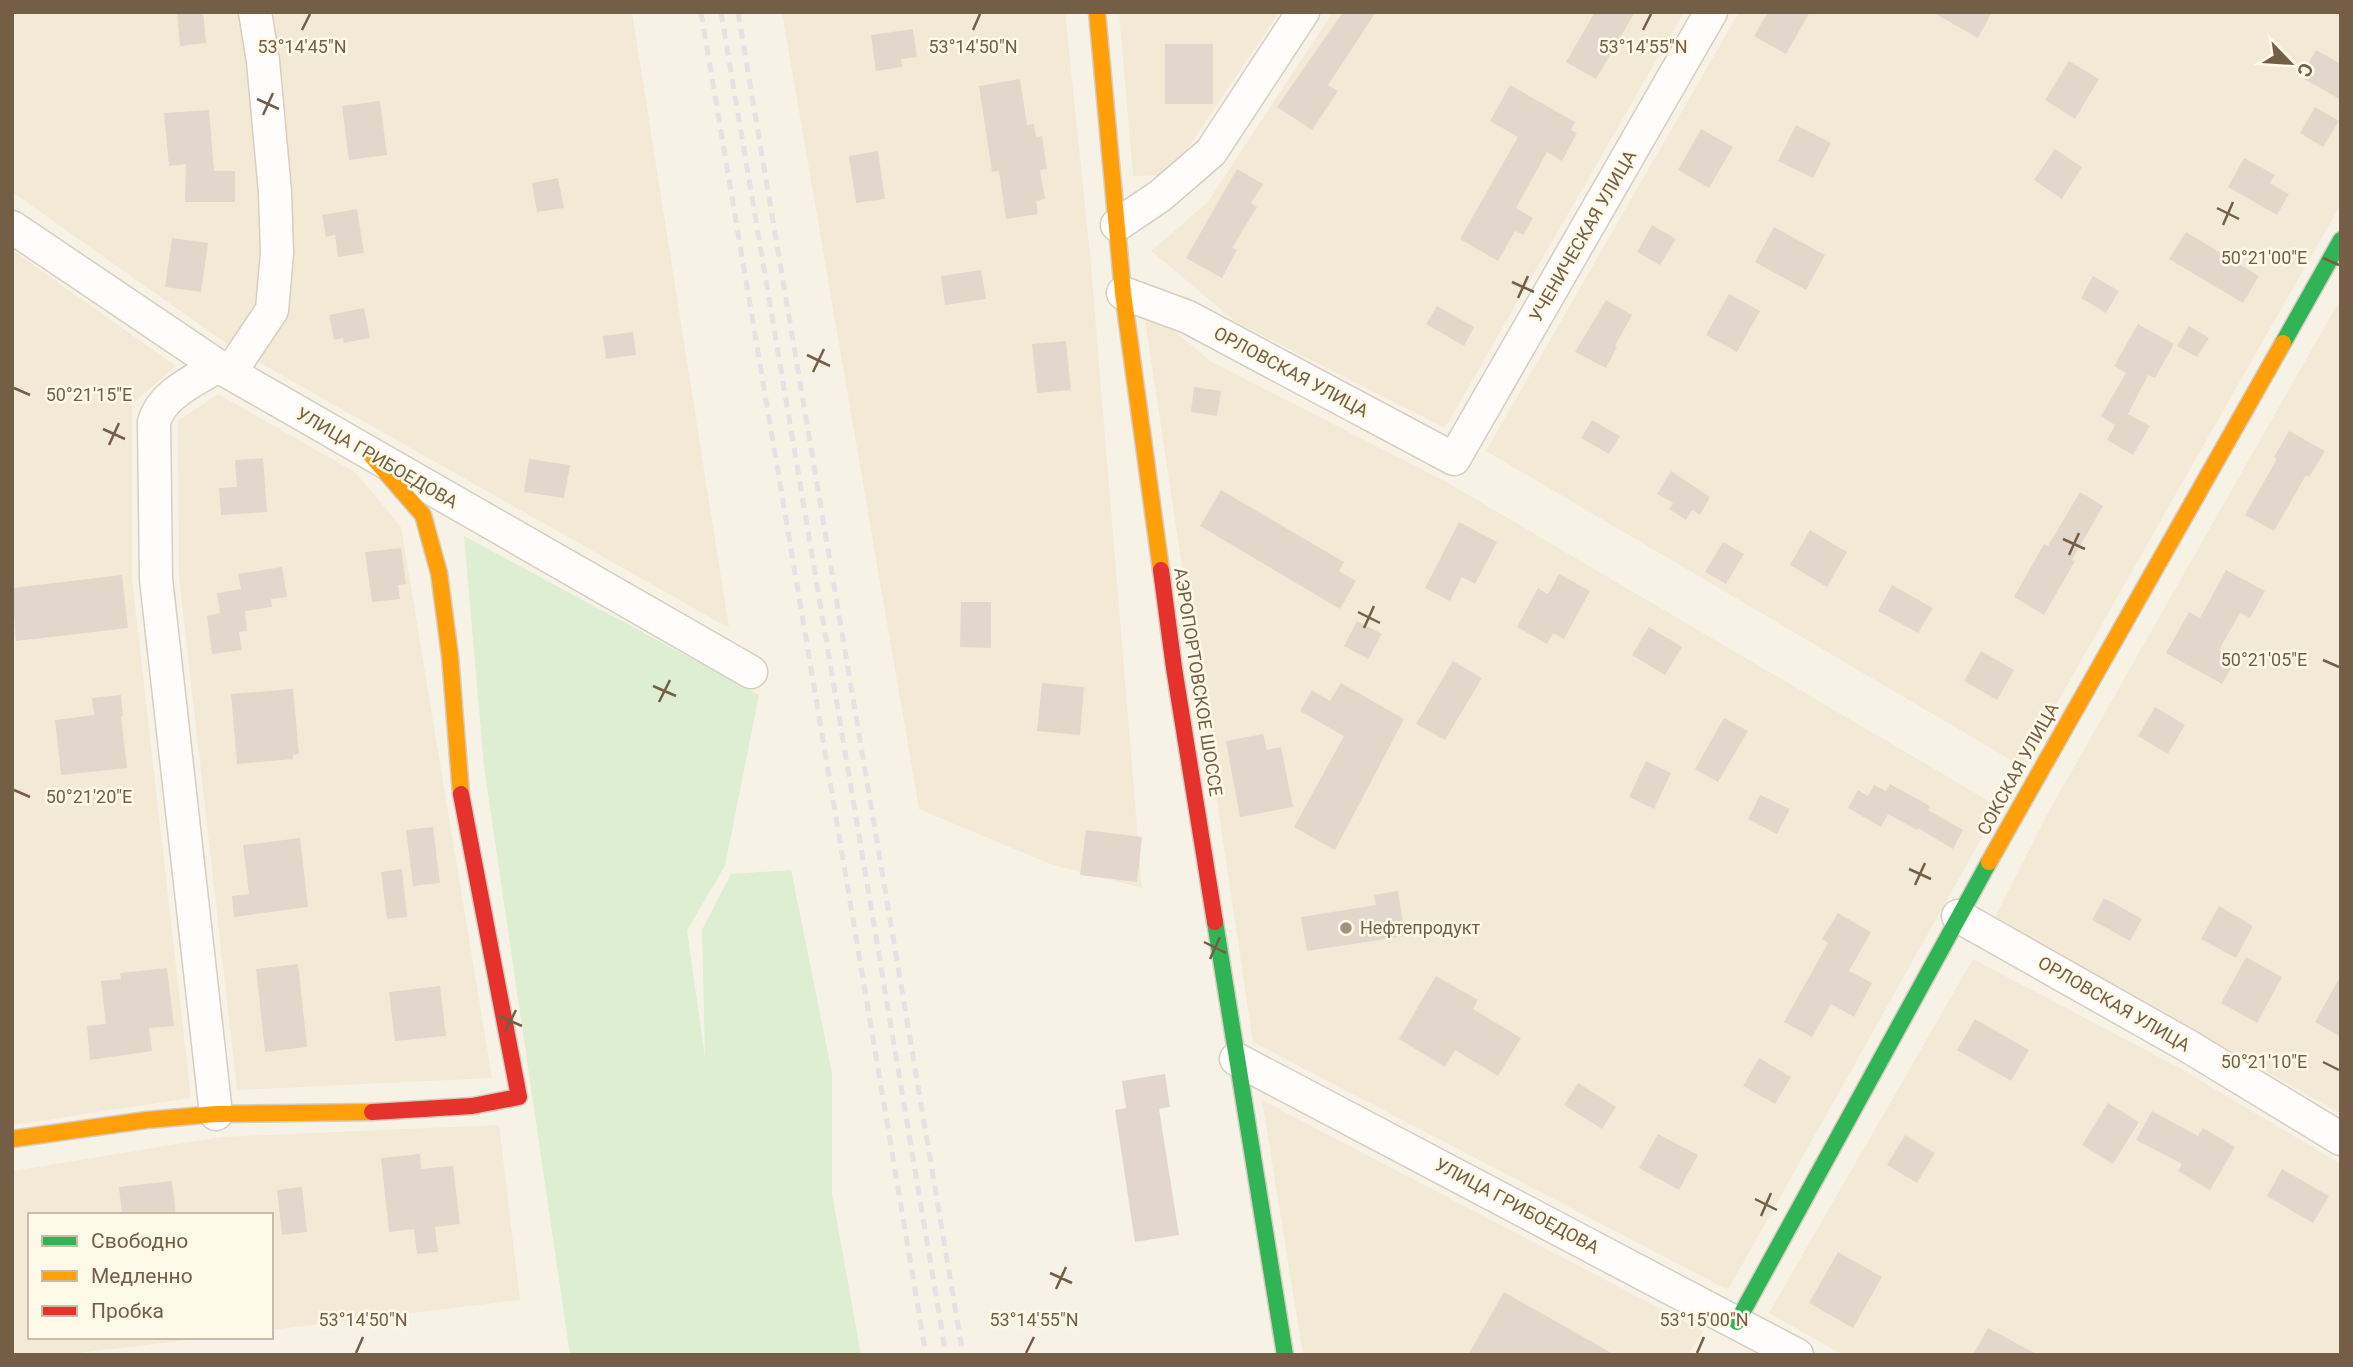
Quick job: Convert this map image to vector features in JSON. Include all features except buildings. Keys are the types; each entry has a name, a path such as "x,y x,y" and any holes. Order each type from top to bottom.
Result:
{"street":[{"path":"216,1114 156,579 154,422 158,408 168,398 224,370 272,310 277,253 275,192 263,61 255,12"},
{"name":"АЭРОПОРТОВСКОЕ ШОССЕ","path":"1097,12 1123,293 1174,668 1285,1355"},
{"path":"1117,225 1160,196 1211,152 1303,12"},
{"name":"УЧЕНИЧЕСКАЯ УЛИЦА","path":"1454,459 1711,12"},
{"name":"УЛИЦА ГРИБОЕДОВА","path":"12,227 224,370 751,672"},
{"name":"СОКСКАЯ УЛИЦА","path":"1737,1322 1958,915 2341,240"},
{"name":"ОРЛОВСКАЯ УЛИЦА","path":"1123,293 1188,317 1454,459"},
{"path":"12,1139 147,1120 216,1114 380,1111 472,1105 519,1097 508,1029 462,802 450,656 439,573 423,515 370,454"},
{"name":"ОРЛОВСКАЯ УЛИЦА","path":"1958,915 2176,1039 2341,1139"},
{"name":"УЛИЦА ГРИБОЕДОВА","path":"1236,1059 1797,1355"}],"shaded area":[{"path":"12,12 632,12 729,628 230,346 12,192"},
{"path":"782,12 1065,12 1090,254 1142,888 1050,864 919,809"},
{"path":"1119,12 1279,12 1170,175 1133,176"},
{"path":"1333,12 1684,12 1445,428 1236,322 1151,251 1207,203"},
{"path":"1739,12 2341,12 2341,204 2021,766 1486,451"},
{"path":"12,250 176,366 132,404 132,579 191,1098 12,1125"},
{"path":"2341,298 2341,1114 1995,917 2050,809"},
{"path":"1143,306 1212,362 1443,480 1999,807 1728,1290 1253,1042"},
{"path":"218,394 355,472 401,527 492,1078 237,1090 179,577 178,421"},
{"path":"1973,959 2176,1066 2341,1164 2341,1355 1843,1355 1769,1313"},
{"path":"1262,1100 1703,1331 1688,1355 1303,1355"},
{"path":"499,1125 520,1300 273,1330 273,1213 28,1213 28,1339 194,1339 63,1355 12,1355 12,1171 221,1137"}],"green space":[{"path":"464,536 759,695 725,866 687,930 705,1058 702,930 731,874 791,870 832,1073 832,1194 861,1355 570,1355 484,766"}],"railway":[{"path":"701,12 926,1355"},
{"path":"721,12 946,1355"},
{"path":"738,12 963,1355"}],"traffic: fast":[{"path":"2283,343 2341,240"},
{"path":"1737,1322 1989,862"},
{"path":"1215,922 1285,1355"}],"traffic: slow":[{"path":"1097,12 1123,293 1161,570"},
{"path":"1989,862 2283,343"},
{"path":"370,454 423,515 439,573 450,656 461,794"},
{"path":"12,1139 147,1120 216,1114 372,1112"}],"traffic: jam":[{"path":"1161,570 1215,922"},
{"path":"372,1112 472,1106 519,1097 461,794"}],"place":[{"name":"Нефтепродукт","path":"1346,928"}]}
